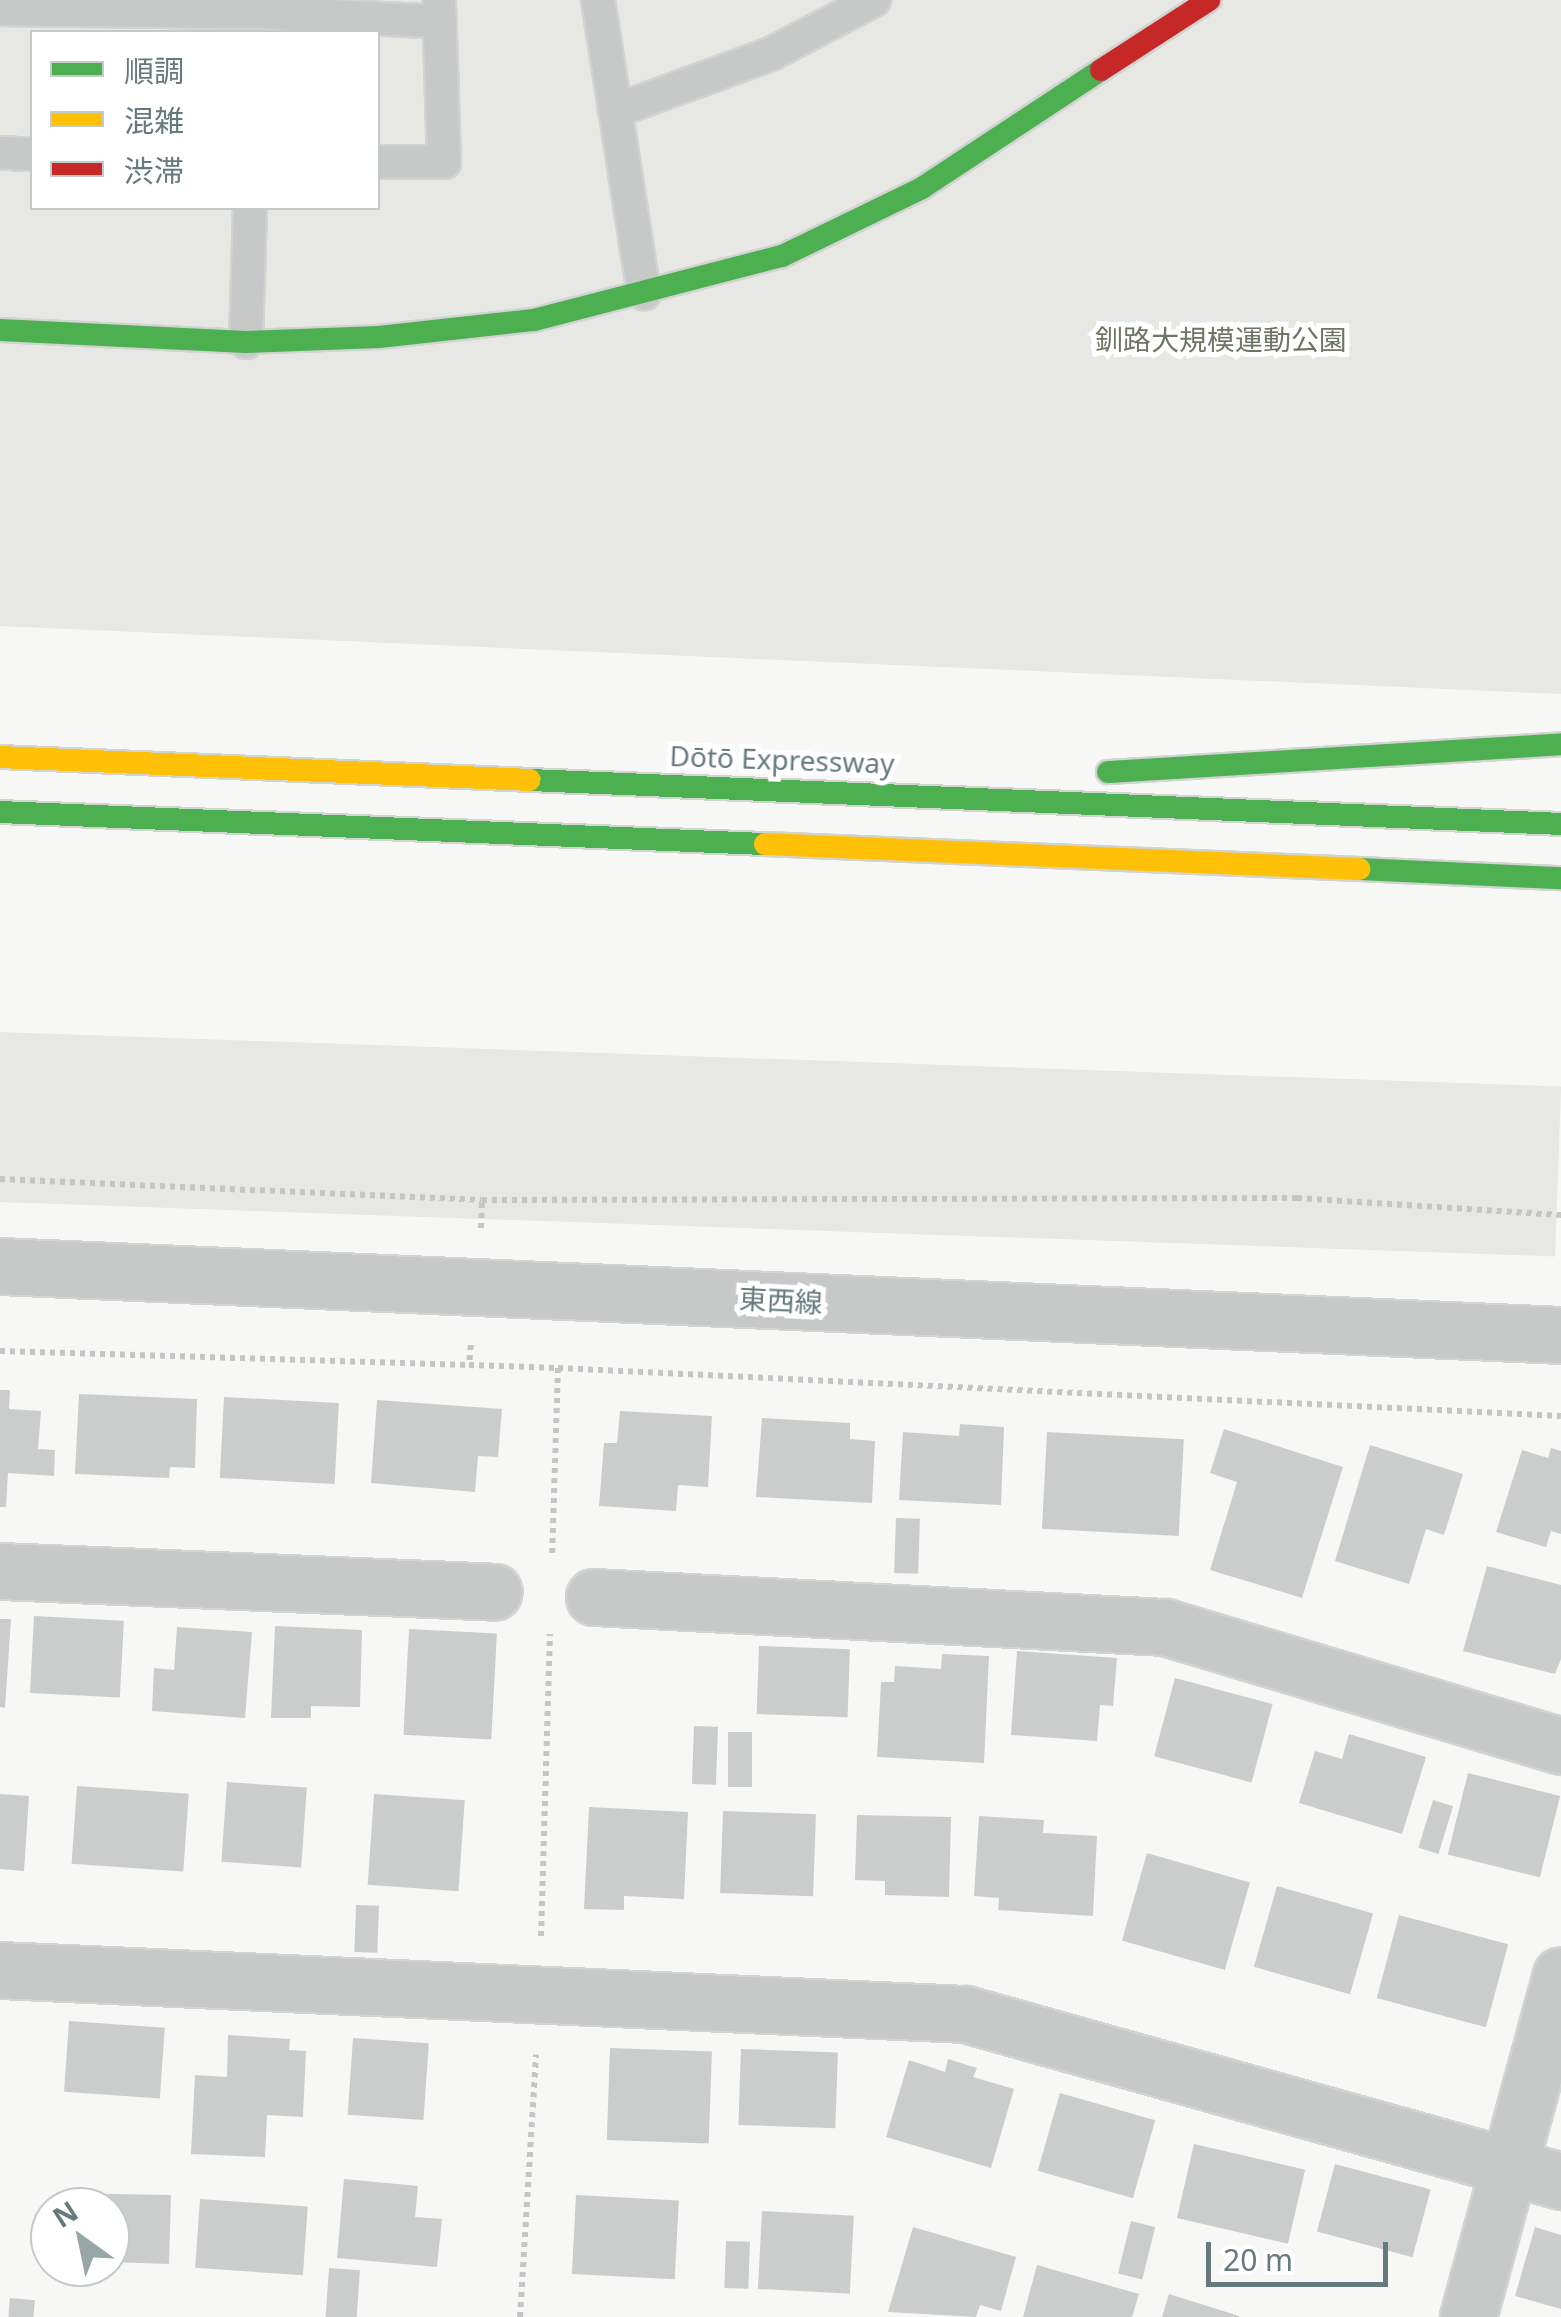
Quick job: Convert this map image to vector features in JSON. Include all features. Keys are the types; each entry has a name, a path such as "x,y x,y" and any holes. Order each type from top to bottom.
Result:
{"main road":[{"path":"0,330 246,342 534,320 782,256 922,188 1209,0"},
{"path":"1078,774 1496,753 1561,744"},
{"name":"Dōtō Expressway","path":"0,757 1561,824"},
{"path":"781,789 1039,776"},
{"path":"0,812 1561,878"}],"street":[{"name":"東西線","path":"0,1266 1561,1335"},
{"path":"0,1571 494,1592"},
{"path":"566,1595 1165,1626 1561,1746"},
{"path":"0,1970 539,1998 965,2014 1561,2182"},
{"path":"1468,2317 1561,1975"}],"lane":[{"path":"598,0 644,293"},
{"path":"614,111 772,54 874,0"},
{"path":"0,8 257,15 439,11 444,162 380,162"},
{"path":"0,153 30,154"},
{"path":"246,342 250,210"}],"path":[{"path":"0,1179 482,1200 1297,1198 1561,1214"},
{"path":"470,1365 482,1200"},
{"path":"0,1350 558,1368 1561,1416"},
{"path":"520,2317 566,1595 558,1368"}],"green space":[{"name":"釧路大規模運動公園","path":"0,0 1561,0 1561,694 0,626"},
{"path":"0,1032 1561,1087 1555,1256 0,1202"}],"building":[{"path":"0,1390 10,1390 9,1409 41,1411 38,1449 55,1450 54,1476 8,1473 6,1507 0,1507"},
{"path":"79,1394 197,1399 195,1468 170,1467 169,1478 75,1474"},
{"path":"224,1397 339,1403 335,1484 220,1478"},
{"path":"377,1400 502,1409 498,1457 478,1456 475,1492 371,1483"},
{"path":"620,1411 712,1416 708,1487 678,1485 676,1511 599,1506 604,1443 617,1443"},
{"path":"762,1418 850,1423 850,1439 875,1441 872,1503 756,1497"},
{"path":"960,1424 1004,1427 1001,1505 899,1500 903,1432 959,1436"},
{"path":"1224,1429 1343,1467 1302,1598 1210,1570 1237,1482 1210,1473"},
{"path":"1047,1432 1184,1439 1179,1536 1042,1529"},
{"path":"1370,1445 1463,1474 1444,1535 1426,1529 1409,1584 1335,1561"},
{"path":"1551,1448 1561,1451 1561,1534 1551,1531 1546,1547 1496,1532 1522,1450 1548,1458"},
{"path":"896,1518 920,1519 918,1574 894,1573"},
{"path":"1487,1566 1561,1585 1561,1659 1555,1674 1463,1651"},
{"path":"34,1616 124,1621 120,1698 30,1693"},
{"path":"0,1619 11,1619 5,1708 0,1707"},
{"path":"275,1626 362,1630 360,1707 311,1706 311,1718 271,1718"},
{"path":"177,1627 252,1632 245,1718 152,1711 154,1668 174,1670"},
{"path":"409,1629 497,1634 491,1739 403,1735"},
{"path":"759,1646 850,1649 848,1717 757,1714"},
{"path":"1017,1651 1117,1658 1113,1706 1100,1705 1097,1741 1011,1735"},
{"path":"942,1654 989,1656 984,1763 877,1757 881,1682 894,1682 895,1666 941,1669"},
{"path":"1175,1678 1273,1704 1252,1782 1154,1756"},
{"path":"694,1726 718,1727 716,1785 692,1784"},
{"path":"728,1732 752,1732 752,1787 728,1787"},
{"path":"1349,1734 1426,1757 1402,1834 1299,1803 1315,1751 1342,1759"},
{"path":"1468,1773 1560,1796 1540,1877 1448,1855"},
{"path":"227,1782 307,1788 301,1867 221,1862"},
{"path":"77,1786 189,1794 183,1872 72,1864"},
{"path":"0,1794 29,1796 24,1871 0,1869"},
{"path":"374,1794 465,1800 458,1891 368,1885"},
{"path":"1433,1800 1453,1806 1438,1854 1418,1848"},
{"path":"589,1807 688,1812 684,1899 624,1896 624,1910 584,1909"},
{"path":"723,1811 816,1814 813,1896 720,1893"},
{"path":"857,1815 951,1817 949,1897 885,1895 885,1881 855,1880"},
{"path":"979,1816 1044,1820 1043,1833 1097,1836 1093,1916 998,1910 999,1898 974,1896"},
{"path":"1147,1853 1250,1882 1225,1970 1122,1940"},
{"path":"1277,1886 1373,1914 1350,1994 1254,1967"},
{"path":"356,1905 379,1906 377,1953 354,1952"},
{"path":"1399,1915 1508,1944 1486,2027 1377,1998"},
{"path":"69,2021 165,2028 160,2099 64,2092"},
{"path":"228,2035 290,2039 289,2050 306,2051 303,2117 267,2115 265,2157 191,2154 195,2075 227,2077"},
{"path":"353,2038 429,2043 423,2120 348,2115"},
{"path":"610,2048 712,2052 709,2144 607,2140"},
{"path":"741,2049 838,2052 835,2128 738,2125"},
{"path":"948,2059 977,2068 973,2077 1014,2089 991,2168 886,2137 909,2060 945,2072"},
{"path":"1060,2093 1155,2120 1133,2198 1038,2171"},
{"path":"1194,2144 1305,2170 1288,2244 1177,2218"},
{"path":"1335,2164 1431,2190 1413,2257 1317,2232"},
{"path":"344,2179 418,2186 415,2217 442,2219 437,2267 337,2258"},
{"path":"130,2194 171,2195 169,2264 130,2263"},
{"path":"576,2195 679,2200 675,2279 572,2274"},
{"path":"200,2199 308,2207 303,2275 195,2268"},
{"path":"762,2211 854,2216 850,2294 758,2289"},
{"path":"1131,2221 1155,2227 1142,2279 1118,2273"},
{"path":"913,2227 1016,2257 1001,2311 980,2305 976,2317 888,2312"},
{"path":"1535,2227 1561,2235 1561,2309 1515,2296"},
{"path":"726,2241 750,2242 748,2289 724,2288"},
{"path":"1037,2265 1139,2294 1132,2317 1023,2317"},
{"path":"329,2268 360,2270 357,2317 326,2317"},
{"path":"1169,2294 1239,2316 1239,2317 1162,2317"},
{"path":"10,2298 35,2300 33,2317 8,2317"}],"traffic: fast":[{"path":"0,330 246,342 379,337 534,320 782,256 922,188 1101,70"},
{"path":"1108,772 1561,744"},
{"path":"530,780 1561,824"},
{"path":"0,812 765,844"},
{"path":"1359,869 1561,878"}],"traffic: slow":[{"path":"0,757 530,780"},
{"path":"765,844 1359,869"}],"traffic: jam":[{"path":"1101,70 1209,0"}]}
